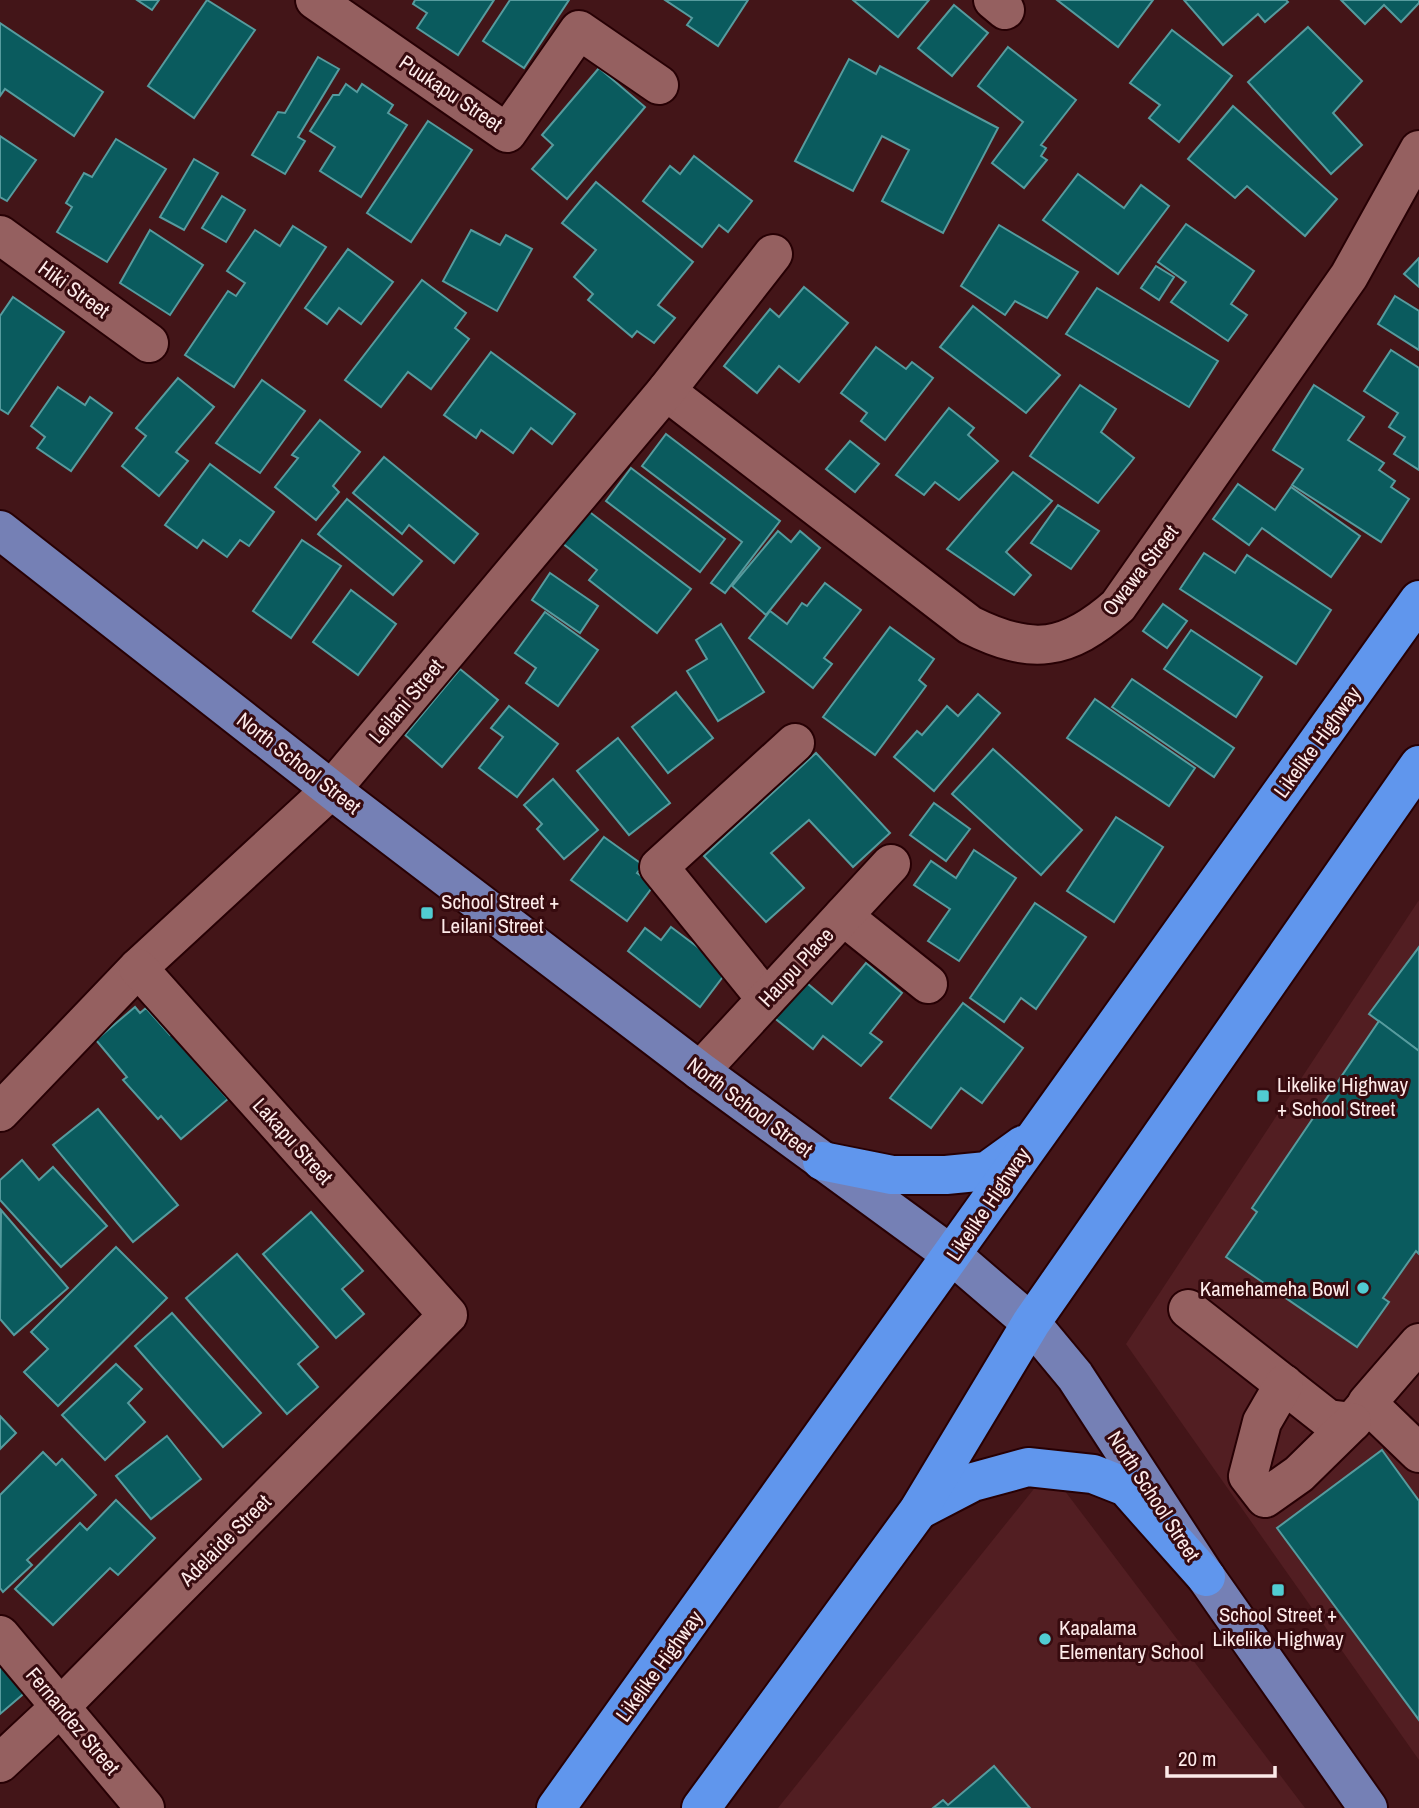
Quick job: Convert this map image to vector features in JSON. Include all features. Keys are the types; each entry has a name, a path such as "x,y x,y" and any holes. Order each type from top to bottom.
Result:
{"highway":[{"name":"Likelike Highway","path":"556,1808 953,1256 1034,1138 1419,600"},
{"path":"701,1808 918,1511 1031,1323 1419,765"},
{"path":"822,1161 892,1175 946,1175 987,1171 1034,1138"},
{"path":"918,1511 973,1482 1028,1467 1093,1474 1126,1487 1206,1577"}],"main road":[{"name":"North School Street","path":"0,530 332,789 700,1070 953,1256 1031,1323 1075,1376 1206,1577 1368,1808"}],"street":[{"name":"Puukapu Street","path":"315,0 508,133 579,30 659,85"},
{"name":"Owawa Street","path":"666,391 970,625 1022,645 1061,643 1092,628 1118,606 1349,276 1419,150"},
{"name":"Hiki Street","path":"0,235 149,343"},
{"name":"Leilani Street","path":"0,1112 138,968 332,789 666,391 773,254"},
{"path":"766,999 659,867 795,743"},
{"name":"Haupu Place","path":"700,1070 891,864"},
{"path":"842,916 928,984"},
{"name":"Lakapu Street","path":"138,968 448,1315"},
{"path":"1188,1309 1328,1419 1360,1413 1419,1452"},
{"name":"Adelaide Street","path":"0,1763 61,1706 448,1315"},
{"path":"1284,1384 1262,1422 1248,1476 1265,1497 1298,1474 1360,1413 1419,1343"},
{"name":"Fernandez Street","path":"0,1635 145,1808"}],"shaded area":[{"path":"1419,900 1419,1760 1126,1344"},
{"name":"Kapalama Elementary School","path":"1049,1470 1305,1808 778,1808"}],"building":[{"path":"137,0 159,0 152,10"},
{"path":"207,0 255,30 194,118 148,86"},
{"path":"415,0 494,0 458,55 417,28 427,13 413,4"},
{"path":"510,0 569,0 524,68 483,41"},
{"path":"665,0 748,0 718,46 687,25 692,18"},
{"path":"853,0 929,0 898,37"},
{"path":"1057,0 1153,0 1118,47"},
{"path":"1184,0 1288,2 1265,22 1258,14 1223,45"},
{"path":"1341,0 1419,0 1419,3 1401,22 1384,5 1365,24"},
{"path":"954,5 988,33 952,76 918,48"},
{"path":"0,23 103,92 74,136 5,89 0,96"},
{"path":"1308,27 1362,81 1333,113 1362,145 1331,174 1248,82"},
{"path":"1172,30 1232,76 1179,142 1149,118 1160,105 1130,83"},
{"path":"1008,47 1076,100 1041,145 1046,148 1041,156 1047,160 1024,188 992,163 1023,122 978,86"},
{"path":"318,57 339,69 298,137 305,141 285,174 252,155 278,112 285,113"},
{"path":"849,59 876,74 880,66 998,128 943,233 882,201 909,150 882,136 853,191 795,161"},
{"path":"599,68 645,107 567,199 532,169 553,145 542,135"},
{"path":"346,84 357,92 362,84 393,105 388,113 407,125 361,197 320,171 335,147 310,131 333,95 339,95"},
{"path":"1233,106 1337,199 1305,236 1247,186 1235,198 1188,159"},
{"path":"428,121 472,150 411,242 367,213"},
{"path":"0,136 36,160 7,201 0,197"},
{"path":"116,139 166,169 107,262 57,232 72,207 66,203 84,173 92,177"},
{"path":"694,156 752,201 728,232 719,225 702,247 643,201 670,166 680,174"},
{"path":"194,159 218,173 184,230 160,217"},
{"path":"1078,174 1124,208 1141,185 1169,206 1118,274 1043,220"},
{"path":"596,182 693,262 658,305 675,318 654,343 637,331 632,337 588,300 593,294 574,277 596,250 562,223"},
{"path":"222,196 245,210 226,242 202,228"},
{"path":"1186,224 1254,271 1231,304 1247,315 1228,341 1171,302 1186,282 1158,262"},
{"path":"999,225 1078,272 1047,318 1015,301 1005,315 961,286"},
{"path":"293,226 326,247 234,387 185,355 228,291 236,296 245,283 227,271 255,230 280,246"},
{"path":"150,230 203,265 170,315 120,283"},
{"path":"471,230 500,245 506,235 532,249 497,311 443,281"},
{"path":"348,249 393,282 361,324 339,308 327,324 305,308"},
{"path":"1419,258 1419,287 1404,274"},
{"path":"1156,266 1174,277 1159,300 1141,288"},
{"path":"422,280 466,313 455,328 469,339 431,389 408,372 381,407 345,380"},
{"path":"804,287 848,323 799,382 779,366 757,393 724,366 770,309 779,317"},
{"path":"1097,288 1218,361 1189,407 1066,334"},
{"path":"1395,296 1419,311 1419,350 1378,324"},
{"path":"13,297 64,332 8,414 0,409 0,316"},
{"path":"973,306 1060,375 1026,413 940,347"},
{"path":"876,347 906,369 912,362 933,378 885,440 861,421 867,413 841,393"},
{"path":"1391,350 1419,368 1419,470 1394,454 1405,437 1389,427 1398,413 1364,391"},
{"path":"491,352 575,414 552,444 531,428 513,453 481,430 476,438 444,415"},
{"path":"178,378 214,407 176,452 188,461 159,496 122,466 146,436 136,428"},
{"path":"262,380 305,411 260,473 216,443"},
{"path":"1080,385 1116,409 1101,432 1134,458 1098,503 1030,456"},
{"path":"1314,385 1364,417 1348,440 1384,463 1379,470 1395,481 1391,487 1409,499 1381,542 1292,485 1303,469 1273,450"},
{"path":"58,387 85,405 90,397 112,413 71,471 37,448 45,437 31,426"},
{"path":"949,408 974,428 968,435 998,461 959,500 935,482 924,495 896,475"},
{"path":"320,420 360,452 333,486 339,492 316,520 275,487 298,458 292,455"},
{"path":"666,434 780,521 725,593 711,583 742,542 642,466"},
{"path":"850,441 879,464 855,492 826,469"},
{"path":"384,457 478,534 454,563 409,525 402,534 353,493"},
{"path":"210,464 274,512 249,546 240,540 227,557 203,540 197,548 165,525"},
{"path":"631,468 725,539 700,572 606,501"},
{"path":"1013,472 1052,501 1006,552 1031,575 1014,595 947,549"},
{"path":"1238,484 1275,510 1291,487 1360,536 1331,577 1262,528 1249,545 1213,519"},
{"path":"347,499 422,561 393,595 318,534"},
{"path":"1058,505 1099,531 1071,569 1031,543"},
{"path":"587,510 691,589 657,633 589,580 597,570 562,543"},
{"path":"778,531 791,542 800,531 820,548 766,615 732,586"},
{"path":"302,540 341,566 291,638 253,611"},
{"path":"1204,553 1235,573 1247,555 1331,610 1296,664 1180,589"},
{"path":"550,573 598,606 580,633 532,600"},
{"path":"825,583 861,610 824,658 832,664 813,688 749,638 770,611 787,624 802,603 807,606"},
{"path":"351,590 396,624 358,675 313,642"},
{"path":"1163,604 1187,621 1167,648 1143,631"},
{"path":"545,612 598,650 558,706 526,683 536,668 515,653"},
{"path":"721,624 764,692 718,721 687,671 707,659 696,640"},
{"path":"890,627 934,659 919,680 926,686 875,755 823,717"},
{"path":"1191,630 1262,677 1236,717 1164,669"},
{"path":"460,669 498,700 442,767 405,735"},
{"path":"1132,679 1234,748 1214,777 1112,707"},
{"path":"676,692 713,738 668,773 632,727"},
{"path":"978,694 1000,713 934,791 894,757 917,731 922,735 947,706 958,716"},
{"path":"1095,699 1195,768 1169,806 1067,738"},
{"path":"509,706 558,744 517,797 479,768 503,737 491,728"},
{"path":"618,738 670,803 629,835 577,771"},
{"path":"993,749 1082,830 1041,875 952,794"},
{"path":"816,753 890,833 853,867 809,820 771,853 804,888 766,922 704,856"},
{"path":"553,779 598,830 564,859 537,829 542,824 524,805"},
{"path":"934,803 970,829 946,861 910,835"},
{"path":"1116,817 1163,847 1114,922 1067,891"},
{"path":"604,837 643,865 637,873 654,885 627,921 571,880"},
{"path":"974,850 1016,878 959,961 928,941 950,909 914,885 931,861 956,878"},
{"path":"1035,903 1086,937 1036,1009 1021,998 1004,1022 970,998"},
{"path":"671,927 728,970 700,1007 628,951 645,928 661,940"},
{"path":"1419,947 1419,1051 1369,1014"},
{"path":"866,963 902,993 870,1033 882,1042 861,1066 823,1036 813,1049 772,1016 802,979 832,1004"},
{"path":"963,1003 1023,1048 982,1103 961,1088 931,1128 890,1098"},
{"path":"135,1007 140,1013 146,1008 170,1035 176,1031 189,1046 185,1050 228,1099 181,1139 161,1116 158,1119 123,1080 127,1077 96,1040"},
{"path":"1379,1021 1419,1051 1419,1254 1416,1251 1383,1298 1389,1302 1357,1347 1226,1257 1257,1212 1252,1208"},
{"path":"98,1109 178,1205 133,1242 53,1145"},
{"path":"22,1160 39,1180 53,1167 107,1226 61,1267 0,1200 0,1180"},
{"path":"1,1210 68,1288 14,1335 0,1319"},
{"path":"311,1212 363,1271 342,1289 364,1314 336,1338 263,1254"},
{"path":"116,1247 167,1298 58,1406 24,1372 48,1349 31,1332"},
{"path":"237,1254 318,1347 298,1364 318,1387 287,1414 186,1298"},
{"path":"172,1313 261,1413 223,1447 135,1346"},
{"path":"116,1364 142,1389 128,1403 145,1422 105,1460 62,1415"},
{"path":"0,1416 16,1433 0,1449"},
{"path":"167,1436 201,1479 151,1519 116,1476"},
{"path":"1382,1450 1419,1501 1419,1720 1277,1528"},
{"path":"43,1452 56,1465 62,1459 96,1495 27,1560 32,1565 3,1592 0,1588 0,1495"},
{"path":"116,1500 155,1538 118,1575 110,1568 53,1625 15,1589 80,1523 87,1530"},
{"path":"0,1661 35,1684 0,1714"},
{"path":"994,1766 1030,1808 933,1808 943,1800 948,1805"}],"place":[{"name":"School Street + Leilani Street","path":"427,913"},
{"name":"Likelike Highway + School Street","path":"1263,1096"},
{"name":"Kamehameha Bowl","path":"1363,1288"},
{"name":"School Street + Likelike Highway","path":"1278,1590"},
{"name":"Kapalama Elementary School","path":"1045,1639"}]}
